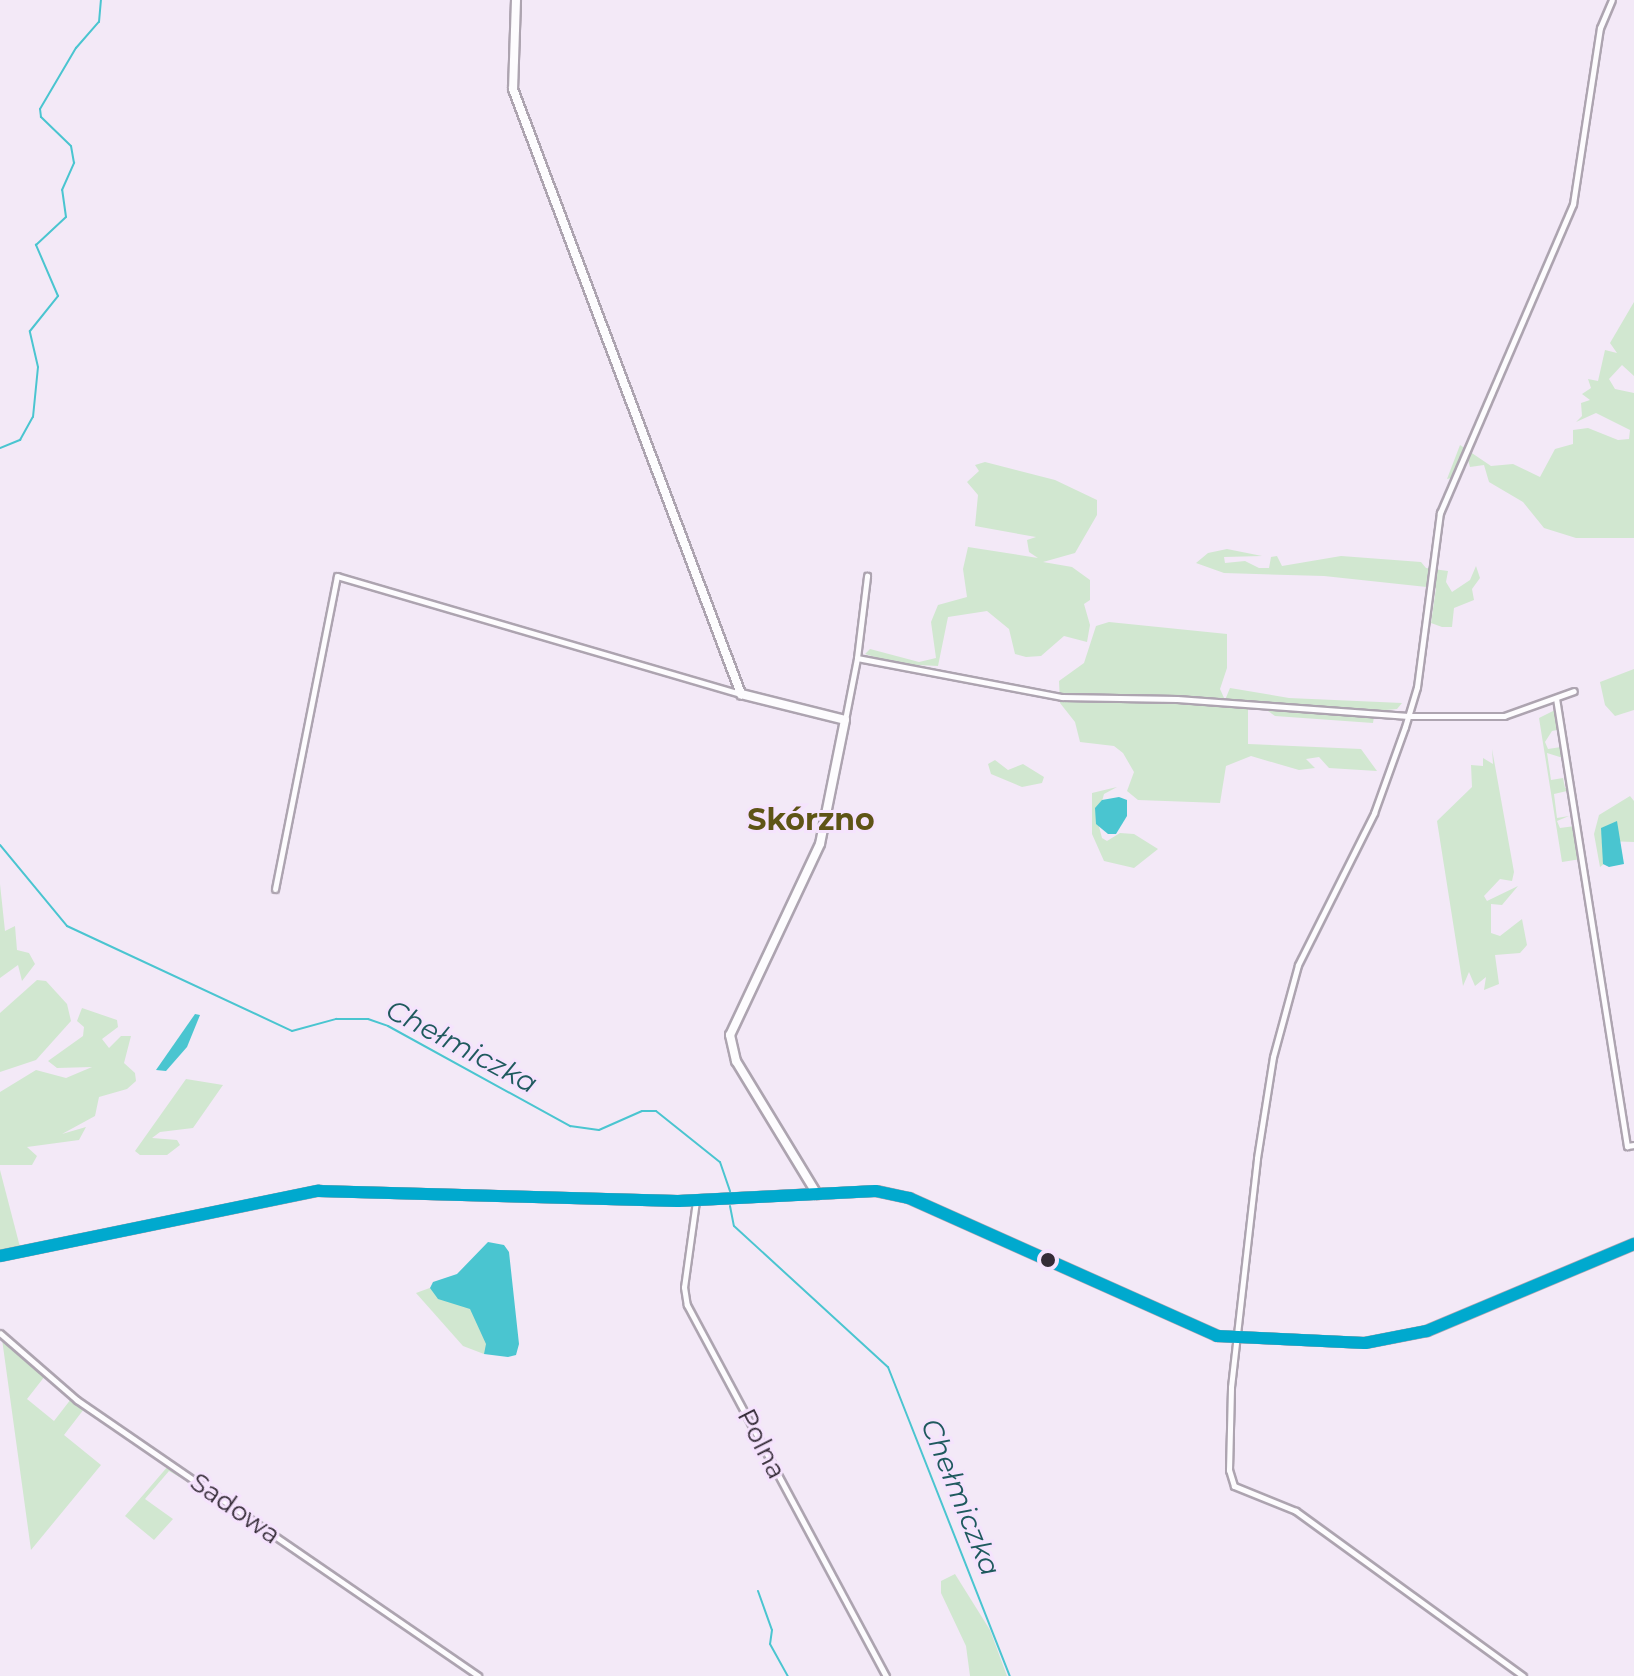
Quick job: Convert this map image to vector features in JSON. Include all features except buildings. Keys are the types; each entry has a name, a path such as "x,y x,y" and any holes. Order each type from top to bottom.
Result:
{"main road":[{"path":"516,0 513,89 741,694 845,720 820,844 730,1035 736,1061 817,1194"},
{"path":"0,1256 318,1191 696,1200 876,1191 909,1198 1235,1340 1365,1343 1403,1338 1634,1244"}],"street":[{"path":"1523,1676 1298,1512 1233,1485 1229,1464 1235,1340 1269,1086 1298,965 1374,813 1408,716 1417,687 1440,513 1573,204 1600,28 1609,1"},
{"path":"275,889 337,576 741,694"},
{"path":"845,720 857,658 867,576"},
{"path":"857,658 1062,697 1177,699 1408,716 1504,716 1574,691"},
{"path":"1556,698 1627,1146 1634,1145"},
{"name":"Polna","path":"696,1200 684,1287 687,1305 886,1676"},
{"name":"Sadowa","path":"0,1333 77,1400 478,1676"}],"green space":[{"path":"1634,302 1634,376 1622,365 1609,379 1615,389 1634,393 1634,538 1576,538 1544,528 1523,502 1489,482 1484,465 1470,467 1468,460 1456,477 1447,479 1460,445 1491,466 1513,464 1540,477 1555,449 1573,444 1573,430 1588,428 1618,440 1629,439 1630,430 1596,413 1576,422 1582,416 1581,403 1590,400 1582,394 1591,388 1588,379 1598,381 1605,350 1617,353 1610,343"},
{"path":"985,462 1055,480 1097,500 1097,515 1075,553 1043,562 1072,567 1090,580 1090,600 1084,604 1090,625 1087,642 1064,636 1041,656 1015,654 1009,629 987,611 948,617 938,666 898,664 865,654 870,649 919,662 936,658 931,622 938,605 967,597 963,569 968,547 1038,558 1029,552 1027,540 1036,537 975,526 978,495 967,482 979,471 975,465"},
{"path":"1227,549 1262,556 1224,557 1225,563 1245,561 1259,568 1269,568 1271,557 1277,556 1282,566 1341,556 1421,562 1426,568 1448,571 1446,582 1452,592 1470,580 1476,566 1480,578 1472,589 1474,600 1454,608 1452,627 1442,627 1431,623 1436,588 1324,576 1224,573 1196,563 1208,553"},
{"path":"1109,622 1227,634 1227,668 1220,689 1225,700 1230,688 1289,698 1402,703 1397,709 1375,711 1373,723 1275,716 1268,711 1300,711 1304,705 1248,703 1248,744 1361,749 1377,771 1329,768 1319,757 1306,759 1315,768 1299,770 1251,756 1226,766 1220,803 1138,800 1127,791 1134,772 1123,753 1114,746 1080,742 1075,722 1060,703 1059,681 1084,663 1096,626"},
{"path":"1634,669 1634,710 1615,716 1605,705 1600,682"},
{"path":"1557,709 1561,739 1557,730 1552,731 1545,742 1548,749 1561,747 1563,758 1547,753 1551,780 1563,778 1565,788 1569,786 1571,808 1567,791 1554,794 1557,818 1569,816 1557,821 1560,828 1575,826 1581,859 1562,862 1539,718"},
{"path":"1492,749 1514,872 1512,881 1500,879 1484,896 1487,901 1518,886 1502,905 1491,904 1491,933 1500,936 1522,919 1527,945 1520,953 1495,955 1499,984 1484,990 1486,977 1475,986 1469,972 1463,986 1437,821 1472,787 1471,765 1483,766 1483,758 1493,764"},
{"path":"995,760 1008,770 1023,764 1044,777 1042,783 1022,787 991,774 988,764"},
{"path":"1117,787 1104,794 1097,819 1102,838 1107,841 1120,833 1134,834 1158,849 1134,868 1104,861 1092,834 1092,793"},
{"path":"1630,796 1634,801 1634,842 1606,841 1608,861 1600,867 1594,834 1599,815"},
{"path":"0,884 5,931 15,926 17,950 29,953 35,964 22,981 18,965 0,978"},
{"path":"37,980 46,981 67,1004 71,1021 36,1060 0,1072 0,1013"},
{"path":"82,1008 117,1020 118,1027 102,1039 109,1048 121,1036 131,1036 124,1063 135,1073 136,1081 127,1089 99,1097 95,1116 62,1134 86,1127 79,1140 27,1147 37,1156 32,1165 0,1165 0,1092 36,1070 66,1078 92,1067 57,1068 48,1061 83,1036 84,1027 77,1021"},
{"path":"186,1079 223,1085 193,1128 160,1132 152,1138 177,1140 180,1145 167,1155 140,1155 135,1151"},
{"path":"0,1170 20,1247 0,1251"},
{"path":"509,1259 514,1326 484,1354 463,1346 416,1293"},
{"path":"2,1339 45,1376 27,1399 54,1421 71,1399 84,1409 64,1435 101,1465 31,1550"},
{"path":"169,1465 216,1498 169,1471 145,1499 173,1519 154,1540 125,1516"},
{"path":"955,1574 990,1630 1007,1676 970,1676 966,1646 941,1593 941,1581"}],"water":[{"path":"1119,797 1127,800 1127,816 1116,834 1108,834 1096,824 1095,808 1102,800"},
{"path":"1617,821 1624,864 1609,867 1603,864 1601,828"},
{"path":"195,1014 200,1015 187,1047 166,1071 156,1070"},
{"path":"488,1242 504,1245 509,1252 519,1344 516,1355 508,1357 484,1354 486,1344 470,1309 438,1299 430,1288 433,1282 457,1274"}],"waterway":[{"name":"Chełmiczka","path":"0,448 20,440 33,417 38,367 30,331 58,296 36,245 66,217 62,190 74,163 71,146 41,117 40,109 76,48 99,22 101,0"},
{"name":"Chełmiczka","path":"0,845 67,926 292,1031 336,1019 368,1019 388,1026 570,1126 599,1130 642,1111 656,1111 720,1162 730,1191"},
{"name":"Chełmiczka","path":"730,1206 734,1226 888,1367 1010,1676"},
{"path":"758,1591 772,1630 770,1644 788,1676"}],"transit line":[{"path":"0,1256 318,1191 678,1201 876,1191 909,1198 1217,1336 1365,1343 1427,1331 1634,1244"}],"district":[{"name":"Skórzno","path":"811,820"}]}
